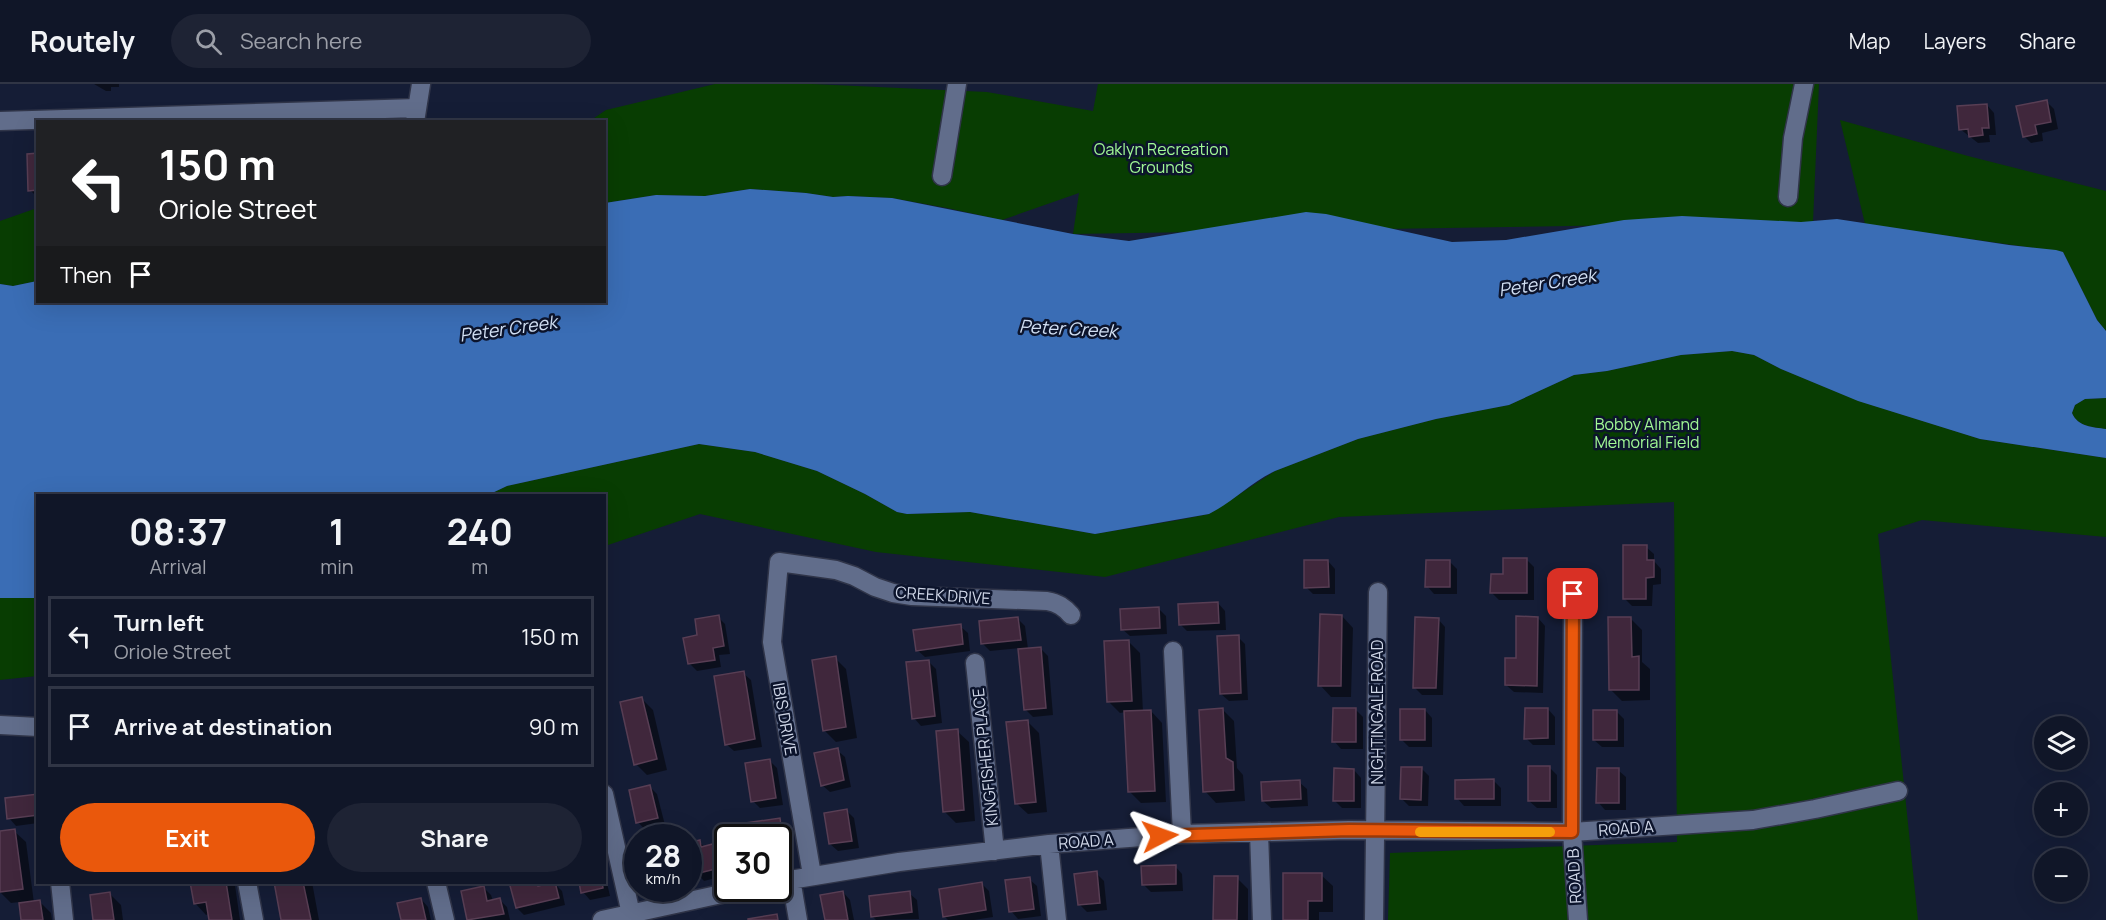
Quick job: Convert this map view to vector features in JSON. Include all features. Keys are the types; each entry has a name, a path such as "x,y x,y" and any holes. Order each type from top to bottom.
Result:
{"street":[{"path":"69,120 416,115 421,84"},
{"path":"942,176 957,84"},
{"path":"1788,197 1793,138 1804,84"},
{"path":"0,121 36,120"},
{"name":"CREEK DRIVE","path":"779,562 836,570 892,593 912,596 1047,601 1065,608 1071,615"},
{"name":"IBIS DRIVE","path":"779,562 772,642 812,876"},
{"name":"NIGHTINGALE ROAD","path":"1374,920 1378,592"},
{"name":"ROAD B","path":"1573,594 1572,832 1578,920"},
{"path":"1173,651 1182,834"},
{"name":"KINGFISHER PLACE","path":"975,663 995,850"},
{"path":"0,725 36,728"},
{"name":"ROAD A","path":"792,879 995,850 1182,834 1376,831 1572,832 1753,820 1898,792"},
{"path":"606,803 631,914"},
{"path":"1260,832 1262,920"},
{"path":"1049,844 1057,920"},
{"path":"60,884 64,920"},
{"path":"247,884 254,920"},
{"path":"436,884 445,920"},
{"path":"607,919 714,896"},
{"path":"792,902 798,920"}],"green space":[{"name":"Oaklyn Recreation Grounds","path":"715,84 812,84 987,92 1093,111 1098,84 1819,84 1813,222 1073,234 1079,193 1002,220 892,198 833,197 750,189 705,196 656,195 606,203 606,120 591,120 606,110"},
{"path":"1840,120 2106,191 2106,331 2097,320 2063,252 1865,224"},
{"path":"36,208 36,281 13,286 0,284 0,221"},
{"name":"Bobby Almand Memorial Field","path":"1732,351 1754,355 1781,369 1859,401 1980,439 2106,458 2106,537 1922,520 1878,534 1918,920 1388,920 1390,853 1677,842 1674,502 1339,517 1105,577 876,552 700,514 606,546 606,494 490,494 507,486 699,444 755,452 817,471 897,512 907,514 970,512 1095,534 1209,514 1275,471 1358,439 1436,419 1509,405 1574,375 1607,371 1681,355"},
{"path":"2106,398 2106,429 2082,424 2072,413 2075,405 2085,399"},
{"path":"0,598 36,598 36,676 0,680"}],"water":[{"name":"Peter Creek","path":"750,189 833,197 892,198 1073,234 1129,241 1306,212 1326,214 1452,242 1506,240 1624,220 1682,216 1801,222 1837,219 2056,250 2063,252 2097,320 2106,331 2106,398 2085,399 2075,405 2072,413 2082,424 2106,429 2106,458 1980,439 1858,401 1781,369 1754,355 1732,351 1681,355 1607,371 1574,375 1509,405 1436,419 1358,439 1275,471 1209,514 1095,534 970,512 907,514 897,512 817,471 755,452 699,444 507,486 490,494 36,494 36,598 0,598 0,284 13,286 36,281 36,303 606,303 606,203 656,195 705,196"}],"building":[{"path":"2047,100 2051,122 2035,125 2037,134 2023,137 2016,106"},
{"path":"1987,104 1989,128 1982,128 1983,135 1969,137 1968,129 1959,130 1957,106"},
{"path":"36,153 36,190 28,191 27,154"},
{"path":"1623,545 1647,545 1647,560 1654,560 1654,577 1646,578 1646,599 1623,599"},
{"path":"1503,558 1527,558 1527,593 1490,593 1491,574 1503,574"},
{"path":"1304,560 1328,560 1329,587 1304,588"},
{"path":"1426,560 1450,560 1450,587 1425,587"},
{"path":"1218,602 1219,623 1179,625 1178,604"},
{"path":"1159,607 1160,628 1121,630 1120,609"},
{"path":"1320,614 1342,615 1341,686 1318,686"},
{"path":"719,615 724,646 713,648 715,660 688,664 683,638 697,635 695,619"},
{"path":"1516,616 1538,617 1537,686 1505,685 1505,658 1516,658"},
{"path":"1018,617 1021,640 981,644 979,621"},
{"path":"1415,617 1439,618 1436,688 1413,688"},
{"path":"1608,617 1631,617 1632,657 1639,656 1639,690 1609,690"},
{"path":"961,624 963,644 916,651 913,630"},
{"path":"1239,635 1241,693 1220,694 1217,636"},
{"path":"1129,640 1132,701 1107,702 1104,641"},
{"path":"1041,647 1046,708 1024,710 1018,649"},
{"path":"836,656 846,727 823,731 812,660"},
{"path":"929,660 935,716 912,719 906,662"},
{"path":"744,671 755,739 725,745 714,676"},
{"path":"642,697 657,759 634,765 620,702"},
{"path":"1223,708 1226,758 1233,762 1234,790 1203,792 1199,710"},
{"path":"1333,708 1356,708 1356,742 1332,742"},
{"path":"1525,708 1548,708 1548,738 1524,739"},
{"path":"1400,709 1425,709 1425,740 1400,740"},
{"path":"1151,710 1155,791 1128,792 1124,711"},
{"path":"1593,710 1617,710 1617,740 1593,740"},
{"path":"1028,720 1036,802 1015,804 1006,722"},
{"path":"958,729 964,810 943,812 936,731"},
{"path":"838,748 844,780 821,786 814,753"},
{"path":"770,759 776,798 751,802 745,763"},
{"path":"1528,766 1550,766 1550,801 1528,801"},
{"path":"1401,767 1422,767 1421,800 1400,799"},
{"path":"1334,768 1354,769 1354,801 1333,801"},
{"path":"1597,768 1619,768 1619,803 1596,803"},
{"path":"1494,779 1494,799 1455,799 1455,780"},
{"path":"1300,780 1301,799 1262,801 1261,782"},
{"path":"650,785 658,818 636,823 629,790"},
{"path":"36,794 36,815 7,819 5,798"},
{"path":"847,809 852,841 829,844 824,813"},
{"path":"780,818 781,824 746,824"},
{"path":"15,829 23,889 0,892 0,831"},
{"path":"714,844 714,869 702,872 702,847"},
{"path":"1176,865 1176,884 1142,885 1141,866"},
{"path":"1097,871 1100,903 1078,905 1074,874"},
{"path":"1283,873 1322,873 1322,901 1308,901 1308,920 1283,920"},
{"path":"1214,876 1238,876 1237,920 1213,920"},
{"path":"1030,877 1034,909 1009,912 1005,880"},
{"path":"982,882 986,910 943,917 939,889"},
{"path":"190,884 226,884 232,920 209,920 206,902 194,904"},
{"path":"274,884 303,884 311,920 281,920"},
{"path":"510,884 538,884 538,886 556,884 559,898 516,908"},
{"path":"579,884 602,884 603,888 581,893"},
{"path":"484,886 487,901 500,898 504,914 467,920 461,891"},
{"path":"843,891 848,920 825,920 820,895"},
{"path":"910,891 912,912 871,917 869,896"},
{"path":"110,892 114,920 93,920 90,895"},
{"path":"421,898 426,920 401,920 397,903"},
{"path":"40,900 43,920 21,920 19,903"},
{"path":"777,914 778,920 748,920 748,919"}],"slow traffic":[{"path":"1420,832 1550,832"}],"route":[{"path":"1160,836 1349,830 1572,832 1573,594"}]}
